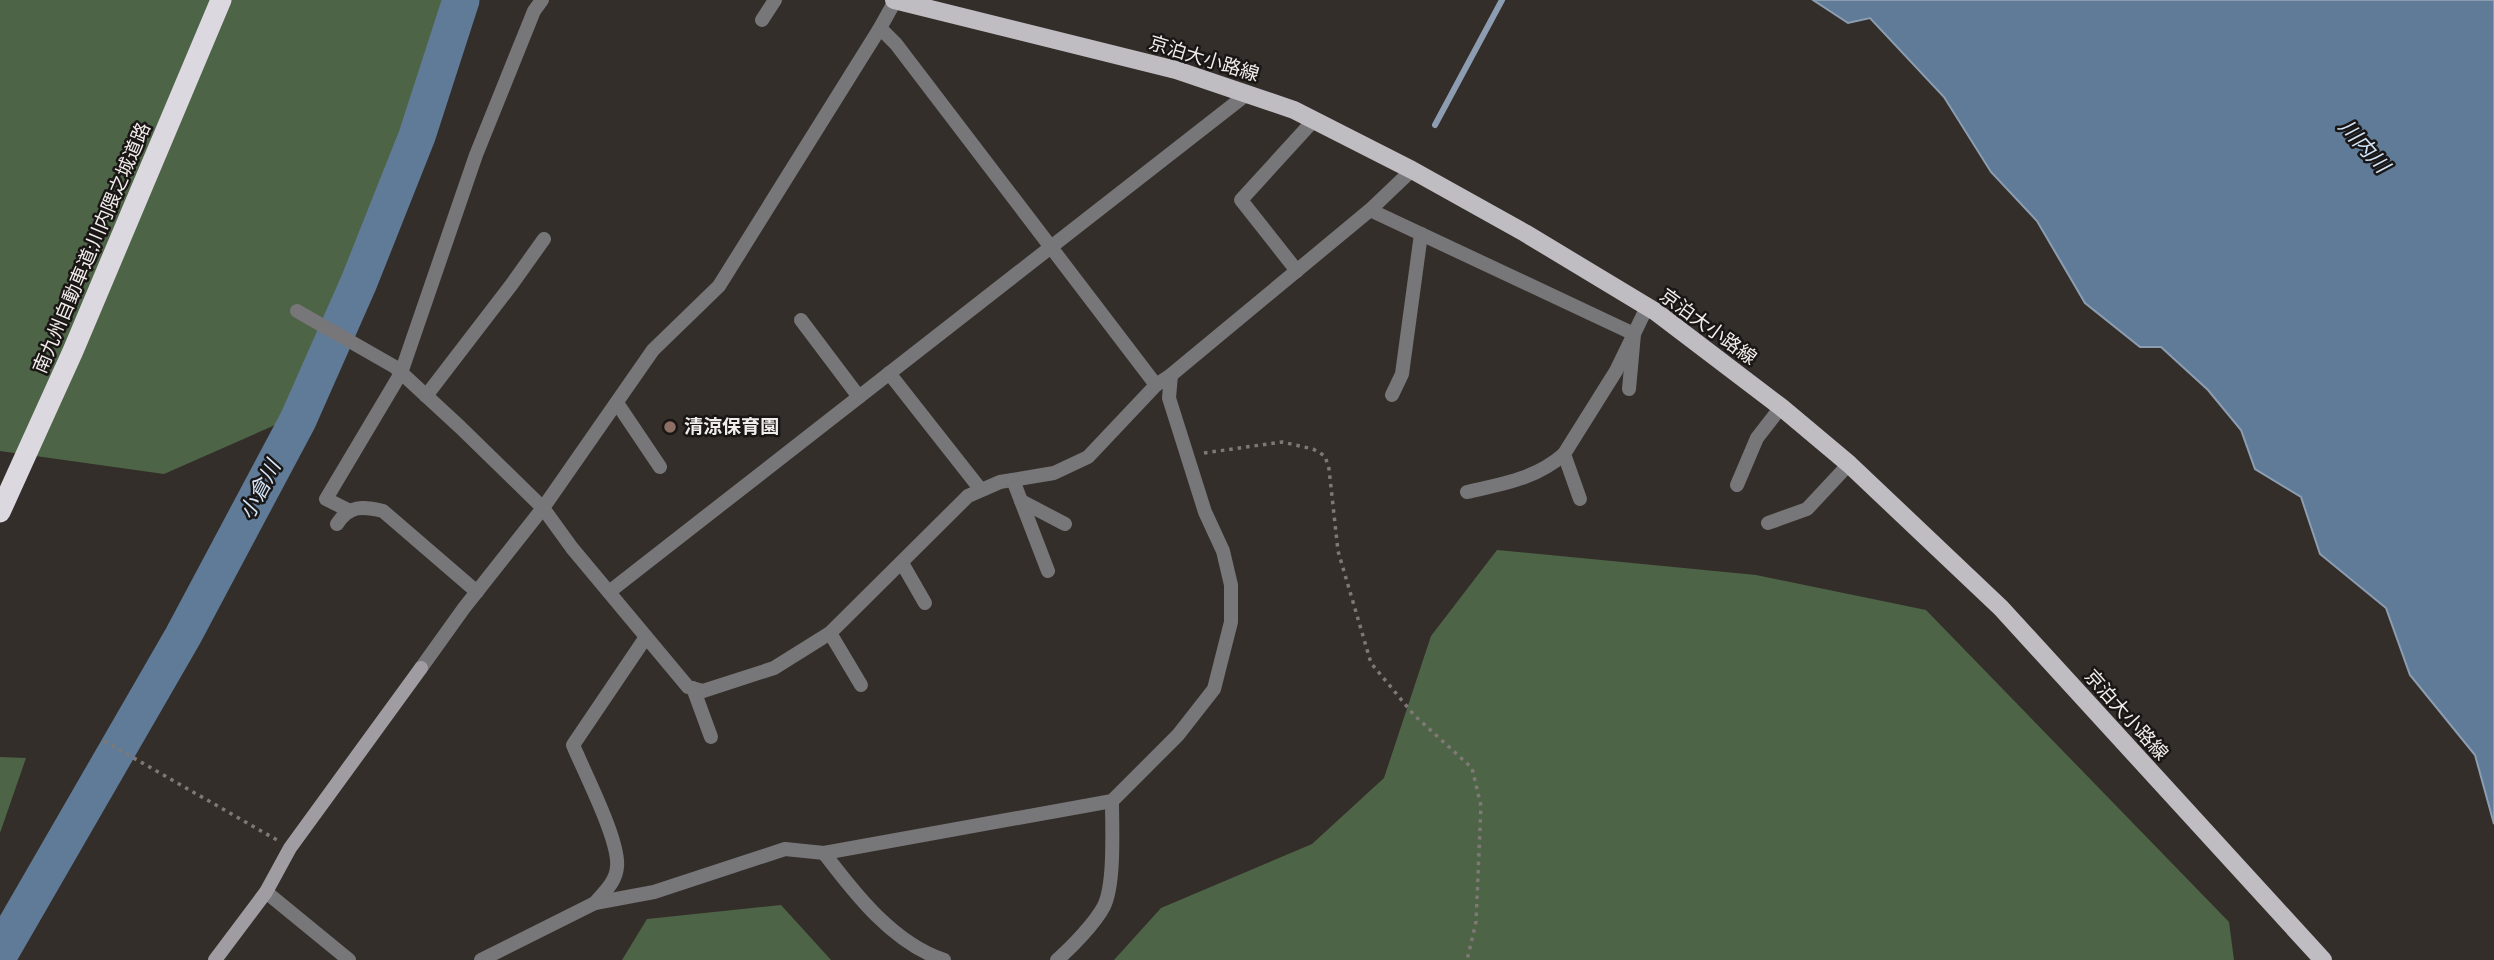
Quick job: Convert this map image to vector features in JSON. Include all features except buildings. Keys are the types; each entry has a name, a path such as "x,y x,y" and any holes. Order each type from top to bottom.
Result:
{"highway":[{"name":"南九州自動車道;川内隈之城道路","path":"0,512 73,351 221,0"}],"main road":[{"name":"京泊大小路線","path":"894,0 1177,70 1294,110 1412,170 1525,233 1647,307 1781,407 1849,464 2001,608 2323,960"}],"street":[{"path":"350,511 326,499 398,370 476,155 534,11 542,0"},
{"path":"762,20 775,0"},
{"path":"215,960 266,892 290,848 477,592 543,508 653,350 719,286 880,28 894,0"},
{"path":"880,28 896,44 1156,385"},
{"path":"609,592 1247,94"},
{"path":"1297,271 1241,200 1314,120"},
{"path":"297,310 398,370 426,396 543,508 572,548 688,687 703,691 774,668 830,633 968,496 1000,482 1054,473 1088,457 1156,385 1370,210 1412,170"},
{"path":"1370,210 1634,334"},
{"path":"1392,395 1402,374 1421,234"},
{"path":"426,396 544,239"},
{"path":"1466,492 1519,480 1551,466 1564,454 1616,371 1647,307"},
{"path":"801,320 859,397"},
{"path":"1629,389 1634,334"},
{"path":"890,373 981,490"},
{"path":"481,960 595,903 653,892 785,849 824,853 1112,801 1178,735 1214,689 1231,622 1231,585 1223,551 1205,512 1169,398 1171,374"},
{"path":"617,403 660,467"},
{"path":"1737,485 1757,438 1781,407"},
{"path":"1564,454 1580,499"},
{"path":"1768,523 1807,509 1849,464"},
{"path":"1013,480 1048,571"},
{"path":"1021,501 1065,524"},
{"path":"337,524 344,514 350,511 368,507 383,511 477,592"},
{"path":"902,562 925,603"},
{"path":"830,633 861,685"},
{"path":"595,903 613,882 617,867 616,847 572,745 646,637"},
{"path":"693,688 712,737"},
{"path":"1057,960 1073,946 1104,905 1111,866 1112,801"},
{"path":"824,853 881,921 932,956 944,960"},
{"path":"266,892 349,960"}],"path":[{"path":"1188,456 1282,442 1313,449 1325,456 1329,469 1338,551 1371,663 1415,715 1472,768 1481,806 1476,922 1467,960"},
{"path":"104,741 290,848"}],"green space":[{"path":"0,0 455,0 309,410 164,474 0,451"},
{"path":"1497,550 1756,575 1926,610 2229,922 2234,960 1114,960 1161,908 1312,844 1384,778 1431,636"},
{"path":"0,757 26,758 0,833"},
{"path":"781,905 831,960 622,960 647,919"}],"water":[{"name":"川内川","path":"1813,0 2494,0 2494,824 2475,755 2410,675 2386,608 2320,554 2301,497 2255,469 2241,430 2208,390 2161,347 2140,347 2085,303 2037,221 1991,172 1944,97 1870,18 1848,23"}],"waterway":[{"name":"小倉川","path":"0,953 183,636 298,420 359,282 417,136 461,0"},
{"path":"1435,125 1502,0"}],"place":[{"name":"清涼保育園","path":"670,427"}]}
